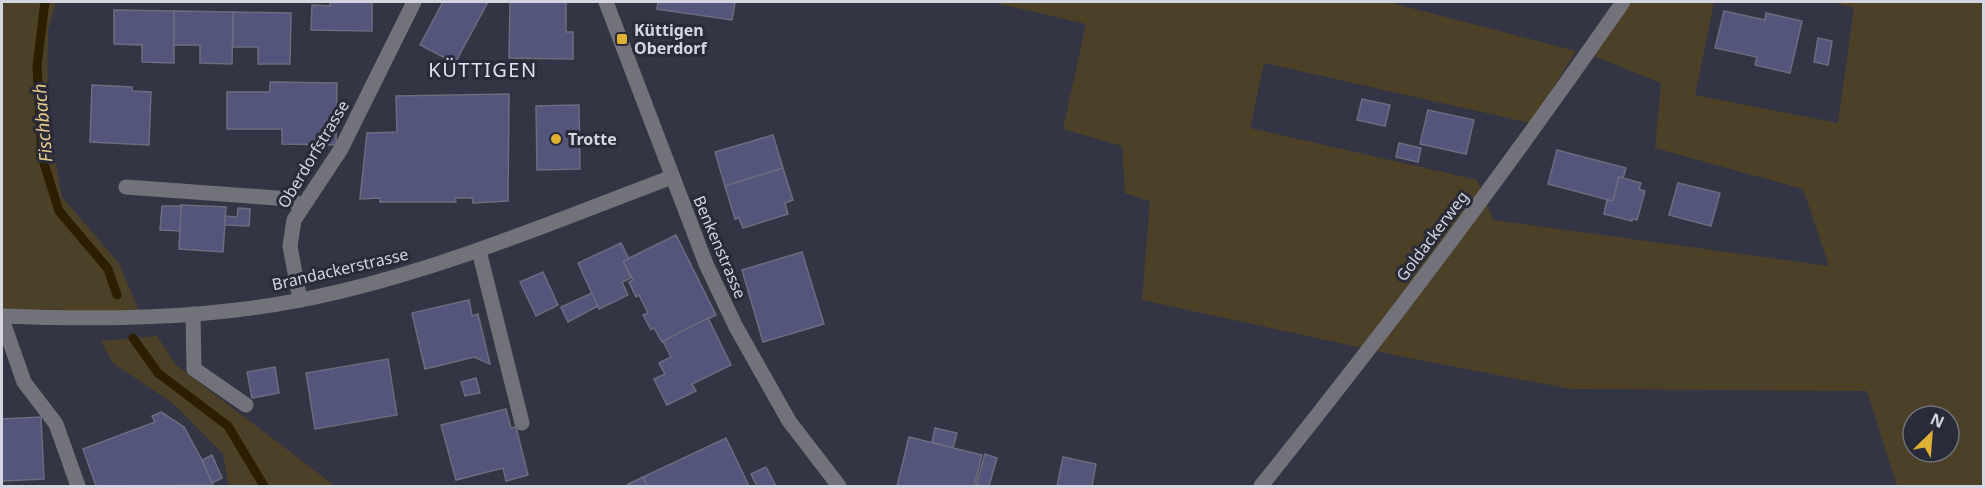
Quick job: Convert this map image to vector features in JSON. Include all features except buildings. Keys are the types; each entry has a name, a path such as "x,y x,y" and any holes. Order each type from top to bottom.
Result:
{"street":[{"name":"Oberdorfstrasse","path":"300,300 290,246 294,220 341,149 414,2"},
{"name":"Benkenstrasse","path":"606,2 706,264 736,327 789,421 838,486"},
{"name":"Goldackerweg","path":"1261,486 1441,255 1537,126 1623,2"},
{"name":"Brandackerstrasse","path":"2,317 85,319 193,314 300,300 365,285 479,251 672,177"},
{"path":"126,187 290,199 302,207"},
{"path":"479,251 522,423"},
{"path":"193,314 194,369 246,405"},
{"path":"2,317 24,382 56,424 78,486"}],"shaded area":[{"path":"2,2 56,2 48,29 47,116 62,197 119,263 141,316 2,316"},
{"path":"991,2 1388,2 1576,51 1531,123 1264,63 1250,128 1477,180 1493,220 1829,266 1803,189 1655,148 1661,83 1594,56 1629,2 1714,2 1695,95 1838,123 1854,8 1832,2 1983,2 1983,486 1897,486 1867,391 1571,389 1404,357 1142,300 1150,201 1125,193 1122,146 1063,129 1086,24"},
{"path":"157,336 176,365 335,486 229,486 223,454 174,404 113,363 101,341"}],"waterway":[{"name":"Fischbach","path":"45,2 37,66 42,157 59,211 108,269 117,295"},
{"path":"133,338 158,373 228,426 264,486"}],"place":[{"name":"Küttigen Oberdorf","path":"622,39"},
{"name":"Trotte","path":"556,139"}],"district":[{"name":"KÜTTIGEN","path":"483,69"}]}
